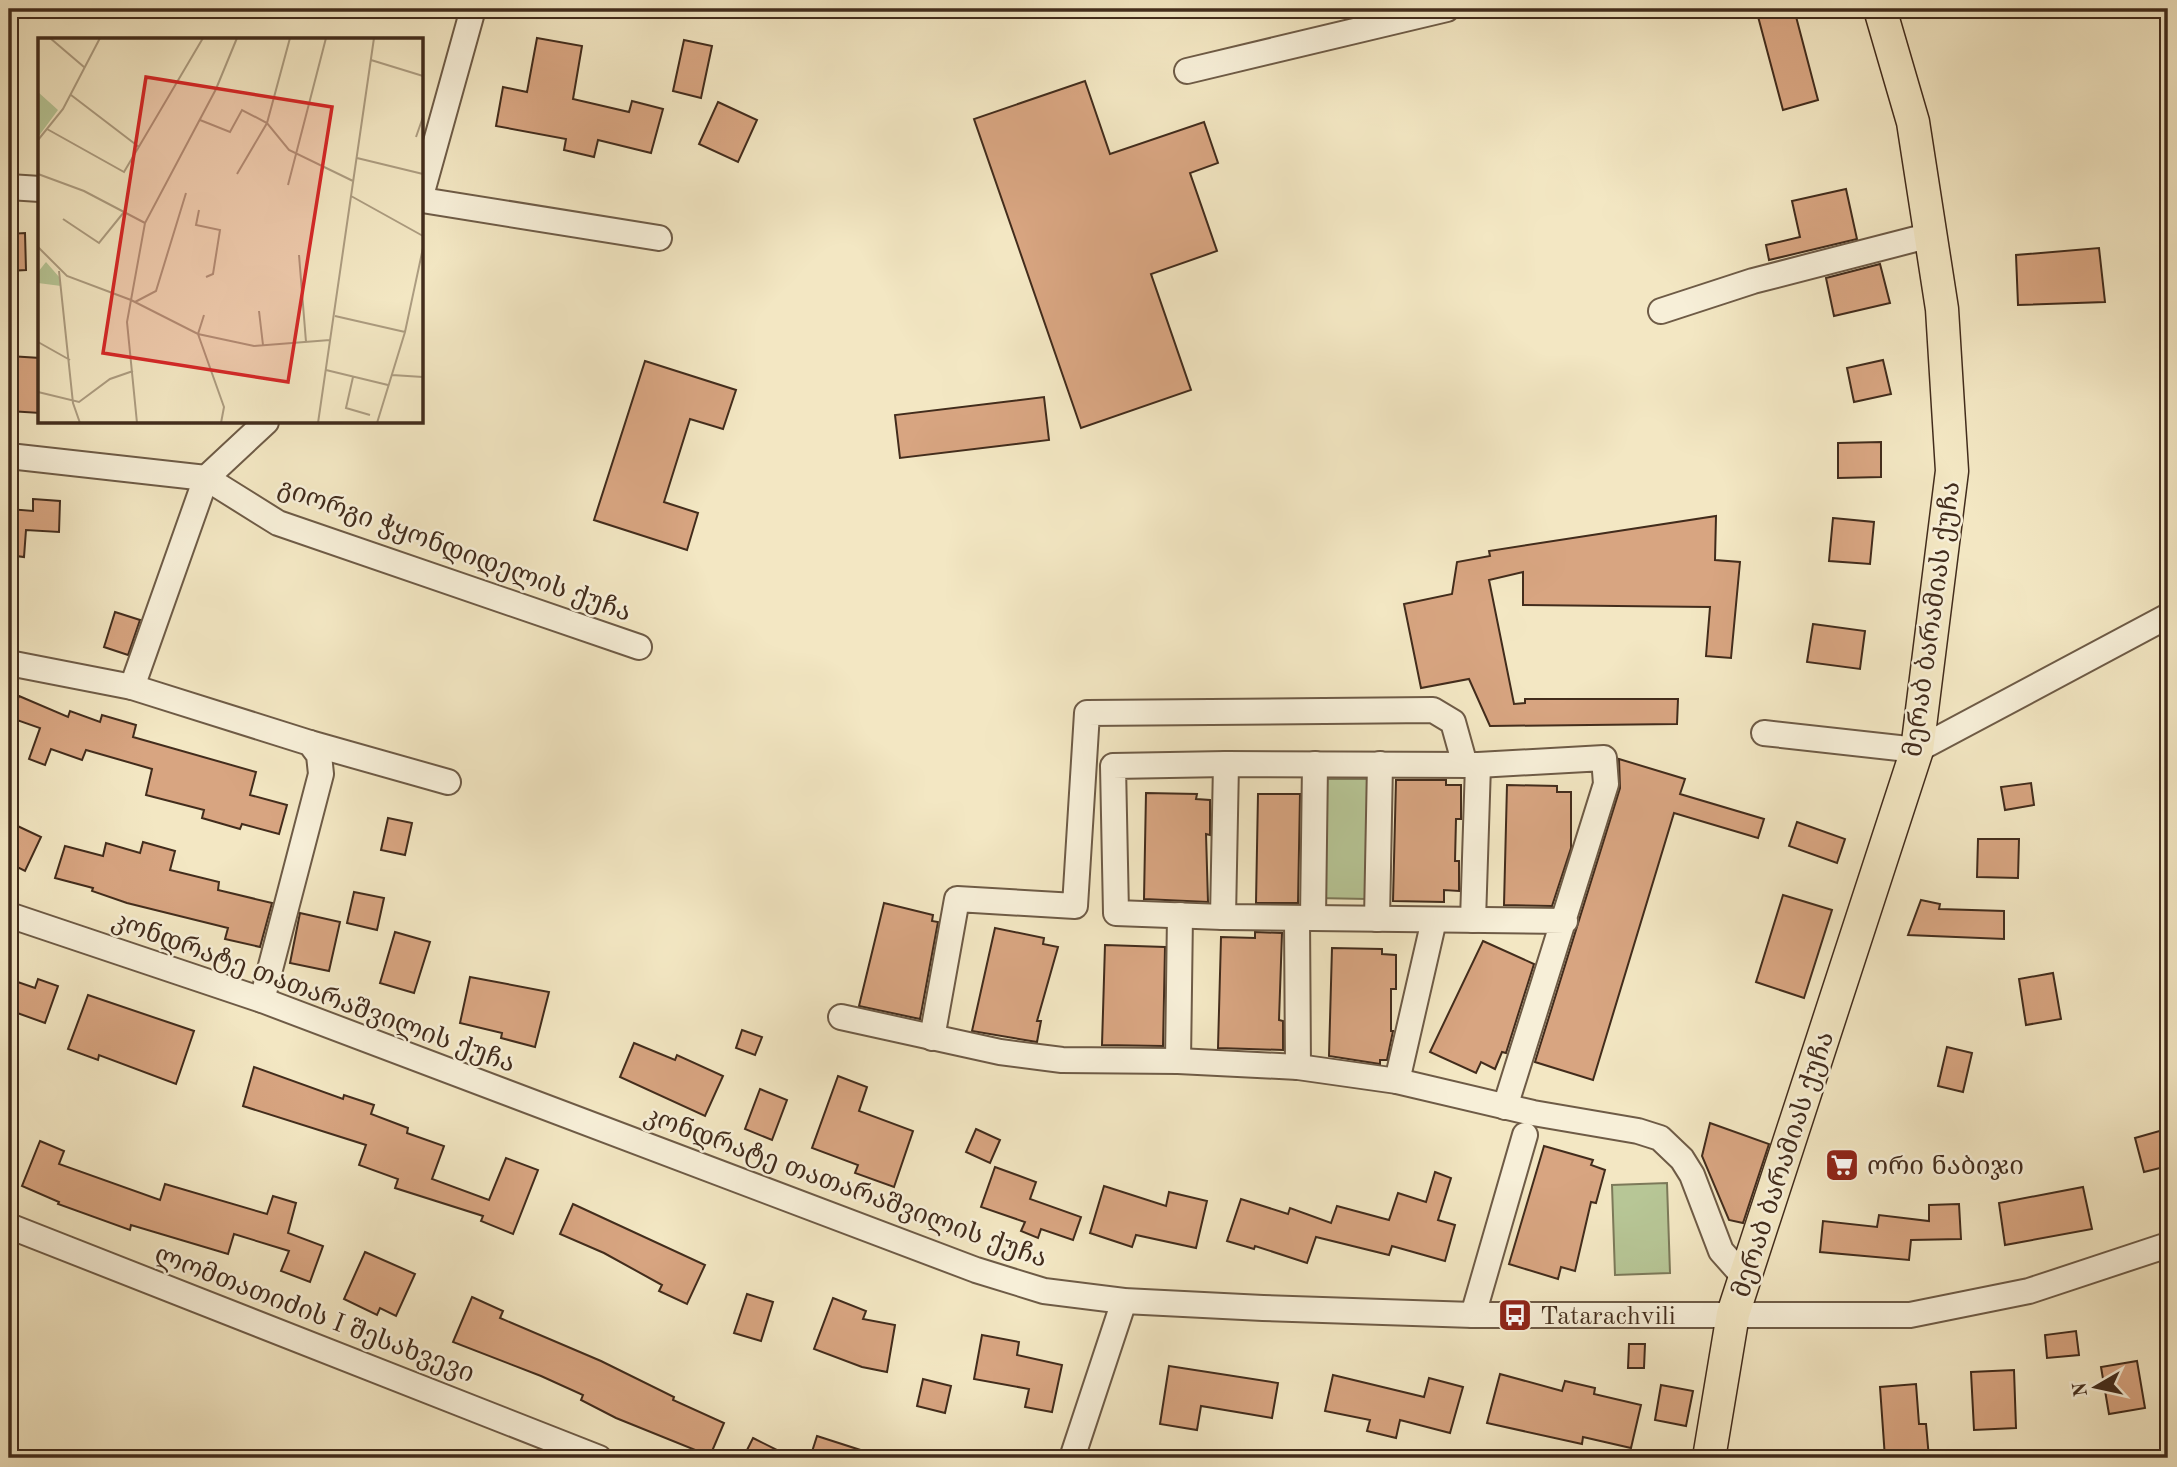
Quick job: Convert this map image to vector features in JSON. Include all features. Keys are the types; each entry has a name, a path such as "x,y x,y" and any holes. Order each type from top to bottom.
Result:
{"main road":[{"name":"მერაბ ბარამიას ქუჩა","path":"1709,1458 1745,1278 1917,750 1952,471 1942,309 1931,235 1913,122 1880,9"}],"street":[{"path":"424,185 473,9"},
{"path":"1187,71 1447,9"},
{"path":"9,187 38,189"},
{"path":"424,200 659,238"},
{"path":"1661,311 1753,281 1931,235"},
{"path":"132,687 206,478 264,424"},
{"name":"გიორგი ჭყონდიდელის ქუჩა","path":"9,456 206,478 278,523 639,647"},
{"path":"1763,733 1917,750 2168,616"},
{"path":"9,663 132,687 310,743 448,782"},
{"path":"932,1038 957,899 1075,906 1087,713 1433,710 1453,722 1471,765 1474,920"},
{"path":"262,1000 321,774 319,755 310,743"},
{"path":"1505,1107 1564,921 1606,784 1604,758 1471,765 1113,766 1115,913 1564,921"},
{"path":"1223,916 1226,764"},
{"path":"1298,1067 1315,764"},
{"path":"1377,919 1380,764"},
{"name":"კონდრატე თათარაშვილის ქუჩა","path":"9,915 262,1000 976,1270 1044,1291 1124,1301 1473,1315 1910,1315 2029,1291 2168,1245"},
{"path":"1178,1060 1180,915"},
{"path":"1397,1081 1434,920"},
{"path":"841,1017 1000,1052 1062,1060 1178,1060 1298,1067 1397,1081 1505,1107 1638,1131 1660,1138 1687,1167 1721,1251 1745,1278"},
{"path":"1473,1315 1525,1135"},
{"name":"ლომთათიძის I შესახვევი","path":"9,1226 545,1448 599,1458"},
{"path":"1072,1458 1124,1301"}],"green space":[{"path":"1319,779 1370,779 1367,899 1317,898"},
{"path":"1667,1183 1670,1273 1615,1275 1612,1185"}],"building":[{"path":"1756,9 1794,9 1818,100 1783,110"},
{"path":"537,38 582,46 573,99 629,112 632,101 663,109 651,153 598,140 594,157 564,150 566,139 496,126 503,87 527,92"},
{"path":"684,40 712,46 701,98 673,91"},
{"path":"1085,81 1110,154 1204,122 1218,163 1190,173 1217,251 1151,274 1191,390 1081,428 974,119"},
{"path":"718,102 757,120 738,162 699,144"},
{"path":"1846,189 1857,239 1769,260 1766,245 1800,237 1792,201"},
{"path":"25,233 26,270 9,271 9,234"},
{"path":"2099,248 2105,302 2018,305 2016,255"},
{"path":"1880,264 1890,303 1834,316 1826,278"},
{"path":"9,356 38,358 38,413 9,411"},
{"path":"1883,360 1891,394 1854,402 1847,368"},
{"path":"645,361 736,390 723,429 690,419 664,502 698,513 687,550 594,520"},
{"path":"1044,397 1049,440 900,458 895,415"},
{"path":"1881,442 1881,477 1838,478 1838,443"},
{"path":"33,499 60,501 59,532 26,530 24,557 9,555 9,509 33,511"},
{"path":"1716,516 1715,560 1740,562 1731,658 1706,656 1710,607 1523,605 1523,572 1489,580 1514,704 1525,703 1525,699 1678,699 1677,724 1490,726 1469,679 1421,688 1404,604 1452,594 1457,562 1490,556 1489,551"},
{"path":"1833,518 1874,522 1870,564 1829,561"},
{"path":"115,612 140,620 128,655 104,647"},
{"path":"1813,624 1865,631 1860,669 1807,662"},
{"path":"19,696 68,717 70,711 100,722 102,715 136,725 133,737 256,772 250,795 287,805 279,834 242,824 240,829 202,818 204,810 146,795 152,769 86,750 82,760 51,749 45,765 29,759 40,728 11,718"},
{"path":"1619,759 1685,779 1680,794 1764,819 1758,838 1674,813 1593,1080 1535,1062 1620,788"},
{"path":"1396,780 1446,780 1446,785 1461,785 1461,819 1456,819 1455,861 1459,861 1459,891 1444,890 1444,902 1393,901"},
{"path":"2031,783 2034,805 2005,810 2001,787"},
{"path":"1507,785 1557,786 1557,792 1571,792 1571,848 1552,906 1504,905"},
{"path":"1146,793 1197,794 1196,799 1210,800 1210,835 1206,834 1208,902 1144,899"},
{"path":"1258,794 1300,794 1298,903 1256,903"},
{"path":"388,818 412,823 405,855 381,850"},
{"path":"9,822 41,837 25,871 9,863"},
{"path":"1797,822 1845,839 1837,863 1789,846"},
{"path":"1978,839 2019,839 2018,878 1977,877"},
{"path":"143,842 175,851 170,870 219,882 218,890 272,903 260,947 225,939 228,928 127,903 92,891 93,888 55,878 65,846 103,856 106,843 140,853"},
{"path":"354,892 384,898 377,930 347,923"},
{"path":"1783,895 1832,910 1804,998 1756,982"},
{"path":"1921,900 1940,904 1939,909 2004,911 2004,939 1908,935"},
{"path":"884,903 933,915 932,921 938,922 920,1019 859,1006"},
{"path":"300,913 340,922 329,971 290,963"},
{"path":"995,928 1044,938 1043,944 1058,947 1037,1021 1041,1021 1037,1042 972,1031"},
{"path":"395,932 430,942 414,993 380,983"},
{"path":"1255,932 1282,933 1279,1020 1283,1021 1283,1050 1218,1048 1221,937 1255,938"},
{"path":"1483,941 1534,964 1506,1053 1502,1052 1495,1069 1481,1062 1476,1073 1430,1052"},
{"path":"1105,945 1165,947 1163,1046 1102,1045"},
{"path":"1332,948 1382,949 1382,954 1396,955 1396,989 1391,989 1393,1031 1387,1060 1380,1060 1380,1064 1329,1056"},
{"path":"2053,973 2061,1019 2026,1025 2019,979"},
{"path":"470,977 549,992 535,1047 501,1038 502,1033 460,1023"},
{"path":"9,979 35,988 38,979 58,986 45,1023 9,1010"},
{"path":"88,995 194,1031 176,1084 99,1055 98,1060 68,1049"},
{"path":"742,1030 762,1037 755,1055 736,1048"},
{"path":"634,1043 675,1060 677,1055 723,1076 705,1116 620,1077"},
{"path":"1947,1047 1972,1053 1963,1092 1938,1086"},
{"path":"254,1067 343,1099 344,1095 374,1105 371,1114 408,1128 407,1133 444,1146 432,1179 489,1200 506,1158 538,1170 513,1234 481,1221 483,1216 395,1188 398,1179 359,1165 366,1145 243,1106"},
{"path":"838,1076 867,1087 859,1111 913,1131 894,1187 855,1173 858,1165 812,1148"},
{"path":"760,1089 787,1100 772,1140 745,1129"},
{"path":"1710,1123 1769,1144 1743,1223 1729,1220 1702,1156"},
{"path":"976,1129 1000,1140 990,1163 966,1152"},
{"path":"2163,1130 2168,1166 2144,1172 2135,1138"},
{"path":"40,1141 64,1151 59,1164 160,1200 165,1184 267,1214 273,1196 296,1203 288,1233 323,1246 310,1282 281,1271 289,1251 234,1234 228,1254 131,1225 130,1230 58,1204 59,1202 22,1186"},
{"path":"1544,1146 1593,1160 1591,1165 1605,1170 1596,1203 1591,1202 1575,1271 1561,1267 1558,1279 1509,1264"},
{"path":"995,1167 1036,1182 1030,1199 1081,1217 1073,1240 1041,1229 1038,1238 1021,1231 1025,1222 981,1207"},
{"path":"1435,1172 1451,1178 1438,1220 1455,1225 1445,1261 1392,1246 1389,1255 1316,1237 1307,1263 1255,1246 1254,1249 1227,1241 1241,1199 1288,1214 1290,1208 1331,1223 1337,1206 1389,1220 1398,1193 1426,1202"},
{"path":"1104,1186 1166,1206 1169,1192 1207,1201 1196,1248 1136,1235 1132,1247 1090,1233"},
{"path":"2083,1187 2092,1229 2005,1245 1999,1203"},
{"path":"573,1204 705,1265 687,1304 659,1291 662,1285 604,1253 560,1234"},
{"path":"1959,1204 1961,1239 1911,1240 1909,1260 1820,1252 1823,1221 1877,1227 1879,1215 1929,1221 1929,1205"},
{"path":"365,1252 415,1274 396,1316 380,1308 377,1315 344,1299"},
{"path":"747,1294 773,1302 761,1341 734,1333"},
{"path":"472,1297 503,1311 500,1318 601,1361 674,1397 673,1400 724,1423 710,1456 616,1418 581,1400 583,1395 541,1376 453,1342"},
{"path":"833,1298 866,1311 863,1319 895,1325 887,1372 862,1367 814,1349"},
{"path":"2076,1331 2079,1355 2047,1358 2045,1335"},
{"path":"982,1335 1019,1342 1017,1355 1062,1365 1052,1412 1025,1407 1029,1389 974,1379"},
{"path":"1629,1344 1645,1344 1644,1368 1628,1368"},
{"path":"2137,1361 2145,1408 2109,1414 2101,1367"},
{"path":"1169,1366 1278,1383 1272,1418 1201,1406 1197,1430 1160,1424"},
{"path":"2014,1370 2016,1428 1974,1430 1971,1372"},
{"path":"1500,1374 1562,1391 1565,1381 1595,1388 1594,1394 1641,1405 1631,1448 1583,1437 1582,1444 1487,1423"},
{"path":"1333,1375 1424,1397 1429,1378 1463,1387 1450,1433 1400,1420 1396,1438 1367,1431 1370,1420 1325,1411"},
{"path":"923,1379 951,1386 945,1413 917,1406"},
{"path":"1916,1384 1919,1424 1926,1424 1929,1458 1885,1458 1880,1387"},
{"path":"1661,1385 1693,1391 1686,1426 1655,1420"},
{"path":"817,1436 876,1455 875,1458 810,1458"},
{"path":"753,1438 793,1458 743,1458"}],"place":[{"name":"ორი ნაბიჯი","path":"1842,1165"},
{"name":"Tatarachvili","path":"1515,1315"}]}
